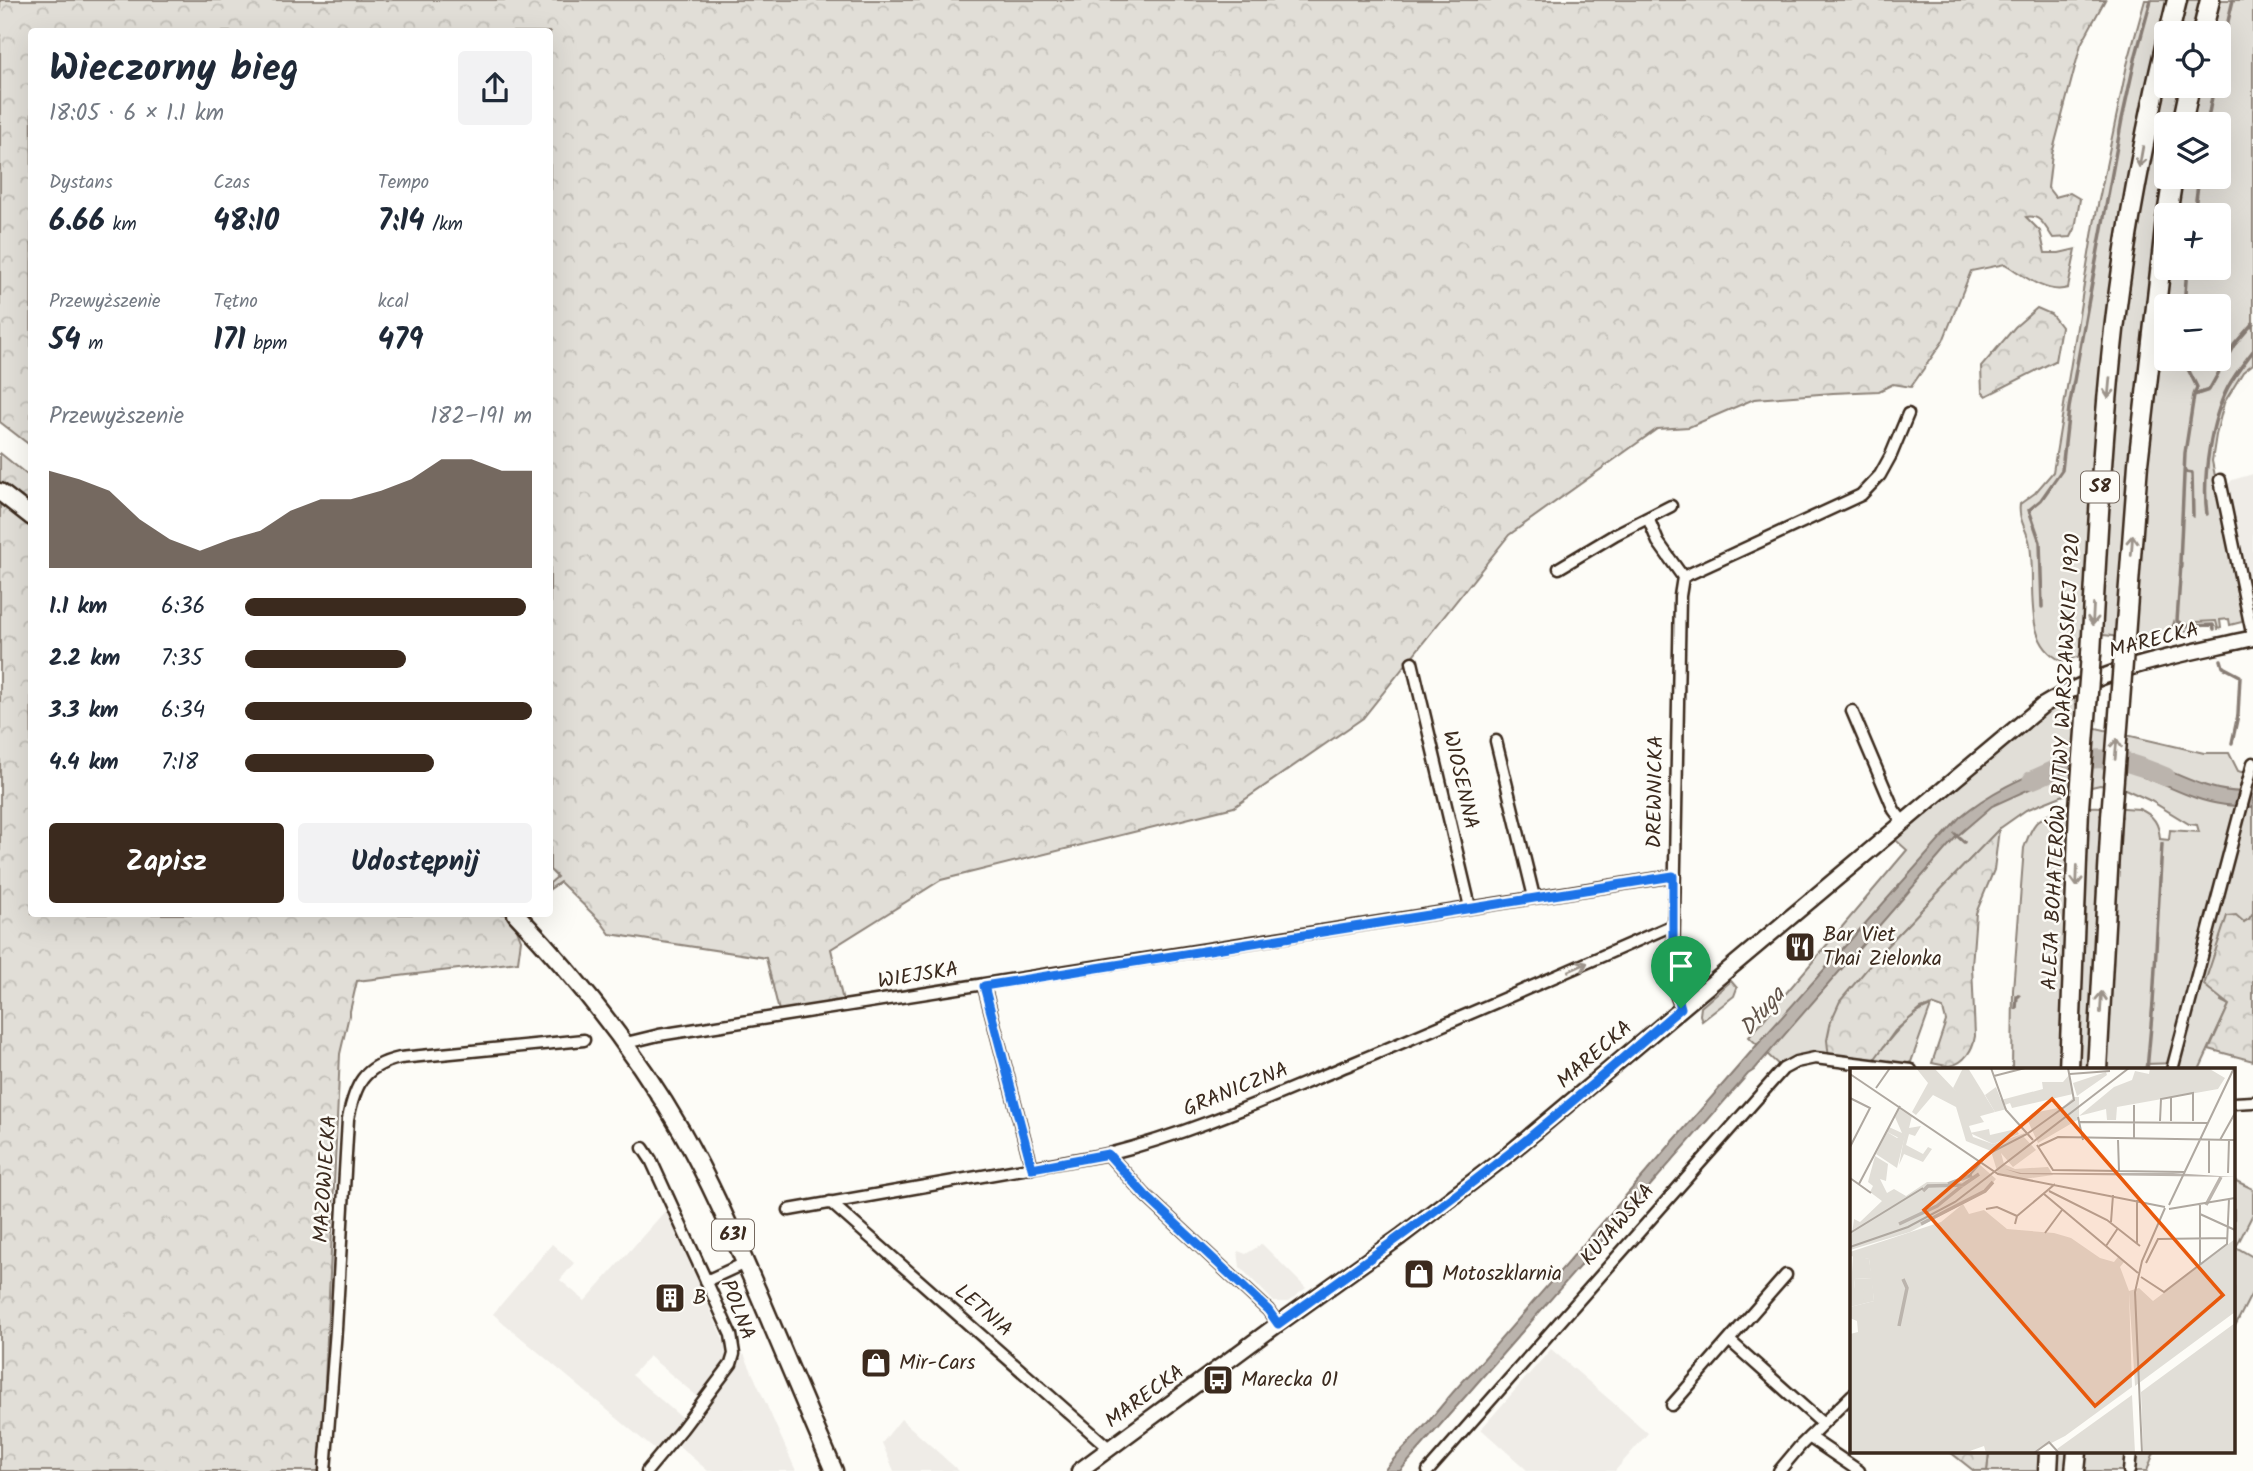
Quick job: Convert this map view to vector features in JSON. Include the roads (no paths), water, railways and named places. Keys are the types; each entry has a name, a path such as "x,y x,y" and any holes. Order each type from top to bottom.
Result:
{"highway":[{"path":"2172,21 2177,0"},
{"path":"2205,21 2210,0"},
{"name":"ALEJA BOHATERÓW BITWY WARSZAWSKIEJ 1920","path":"2069,1068 2079,808 2101,466 2114,331 2154,93"},
{"name":"S8","path":"2097,1068 2111,817 2140,438 2159,280"}],"main road":[{"path":"0,492 28,514"},
{"name":"631","path":"519,917 575,978 626,1043 684,1134 716,1197 834,1471"}],"street":[{"path":"1648,518 1658,542 1683,577 1861,495 1880,475 1908,414"},
{"path":"2220,480 2253,638"},
{"path":"1559,568 1616,534 1671,506"},
{"name":"DREWNICKA","path":"1681,1008 1673,980 1672,925 1680,596 1683,577"},
{"name":"MARECKA","path":"1079,1471 1505,1157 2042,706 2071,689 2121,670 2253,638"},
{"name":"WIOSENNA","path":"1412,662 1470,907"},
{"path":"1852,711 1894,810 1903,822"},
{"path":"1496,741 1534,897"},
{"path":"2173,1068 2253,763"},
{"name":"WIEJSKA","path":"626,1043 1673,876"},
{"name":"GRANICZNA","path":"789,1210 1032,1168 1149,1144 1231,1114 1516,995 1672,925"},
{"path":"984,986 1032,1168"},
{"name":"MAZOWIECKA","path":"325,1471 348,1119 352,1099 360,1082 374,1067 400,1058 584,1040"},
{"name":"KUJAWSKA","path":"1428,1471 1783,1069 1796,1062 1815,1058 1895,1068"},
{"name":"POLNA","path":"643,1148 651,1160 731,1335 734,1354 731,1364 647,1471"},
{"path":"1108,1154 1153,1203 1268,1310 1278,1324"},
{"name":"LETNIA","path":"830,1202 1110,1449"},
{"path":"706,1281 745,1263"},
{"path":"1672,1405 1786,1275"},
{"path":"1729,1340 1822,1423"},
{"path":"1779,1471 1822,1423 1850,1397"},
{"path":"1809,1437 1859,1471"}],"waterway":[{"path":"2042,607 2040,542 2029,510 2041,500 2062,470 2069,408 2122,119 2151,0"},
{"path":"2228,21 2233,0"},
{"path":"2209,112 2212,98"},
{"path":"2196,203 2197,189"},
{"path":"2185,294 2186,280"},
{"path":"2180,563 2185,453 2194,395 2209,390 2234,345 2253,323"},
{"path":"2207,514 2207,466 2217,416 2228,387 2253,351"},
{"path":"2189,371 2197,387 2194,395"},
{"path":"2185,472 2192,473 2193,516"},
{"path":"2181,564 2177,621 2185,626 2213,625 2214,629"},
{"path":"2221,660 2223,667 2240,676 2238,715 2232,743"},
{"name":"Długa","path":"2032,780 2073,763 2091,759 2135,765 2166,777"},
{"path":"1955,834 1964,842"},
{"path":"2153,1003 2162,844"},
{"path":"2016,1008 2019,996"},
{"path":"2147,1068 2153,1003"}],"place":[{"name":"Bar Viet Thai Zielonka","path":"1800,947"},
{"name":"Motoszklarnia","path":"1419,1274"},
{"name":"B","path":"670,1298"},
{"name":"Mir-Cars","path":"876,1363"},
{"name":"Marecka 01","path":"1218,1380"}]}
